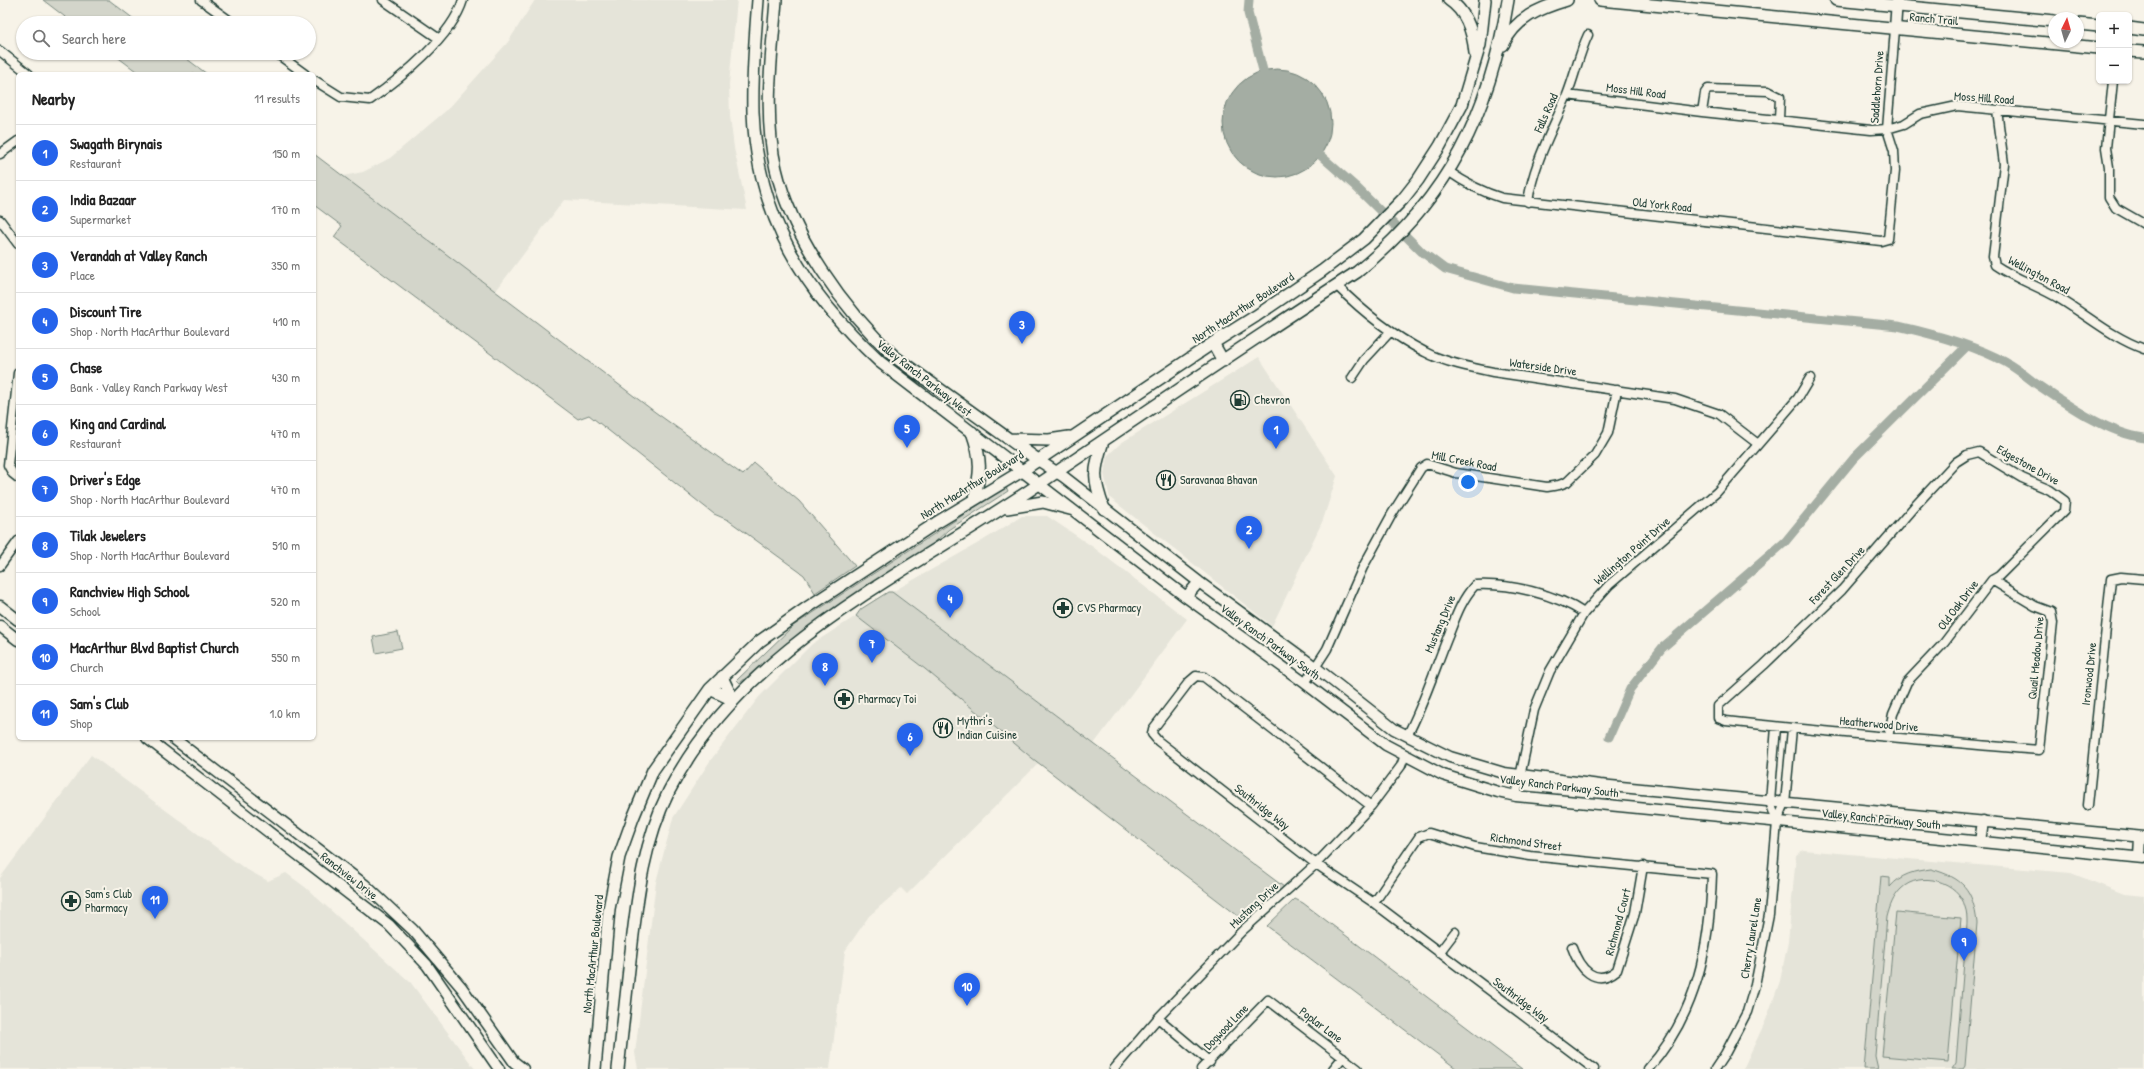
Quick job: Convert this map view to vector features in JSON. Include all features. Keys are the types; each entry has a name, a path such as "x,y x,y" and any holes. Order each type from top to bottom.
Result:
{"main road":[{"name":"Valley Ranch Parkway West","path":"758,0 753,89 757,156 767,196 782,236 802,274 820,299 880,362 1022,471"},
{"name":"Valley Ranch Parkway West","path":"776,0 770,88 772,136 776,168 788,212 833,287 874,338 895,357 1038,460"},
{"path":"1449,0 1458,6 1467,20 1474,39 1476,61"},
{"name":"North MacArthur Boulevard","path":"595,1069 609,909 619,857 632,818 653,770 710,689 760,641 808,607 974,500 1022,471 1311,278 1364,238 1403,199 1418,180 1449,130 1462,105 1480,45 1485,0"},
{"path":"1494,67 1508,0"},
{"path":"618,1069 634,914 650,836 668,793 683,766 701,740 733,700 771,663 838,613 1039,484 1377,256 1420,212 1448,171 1475,120 1494,67 1506,38 1513,27 1523,19 1544,7 1567,0"},
{"name":"Ranch Trail","path":"1600,0 1692,5 1895,29 2096,48"},
{"name":"Ranch Trail","path":"1836,0 1897,3 2048,20"},
{"path":"2084,25 2096,26"},
{"path":"2132,28 2144,30"},
{"path":"2132,51 2144,52"},
{"path":"756,137 772,136"},
{"path":"842,323 854,313"},
{"path":"1213,343 1223,361"},
{"path":"971,432 980,456 981,469 974,500"},
{"path":"1010,439 1049,440 1073,436"},
{"path":"1103,441 1094,470 1097,490 1104,509"},
{"path":"1000,509 1043,502 1070,509"},
{"path":"722,676 733,700"},
{"path":"710,689 733,700"},
{"path":"587,1069 597,1049"},
{"path":"620,1052 625,1069"}],"street":[{"path":"200,0 223,16"},
{"path":"383,0 438,38"},
{"path":"316,81 341,97 370,100 403,76 438,38 460,11 464,0"},
{"name":"Saddlehorn Drive","path":"1881,241 1888,239 1895,171 1894,151 1887,129 1897,3"},
{"name":"Falls Road","path":"1528,202 1534,169 1567,95 1588,35"},
{"path":"0,51 26,72"},
{"path":"286,60 303,72"},
{"path":"2113,84 2106,148 2109,167 2109,197 2116,208 2144,224"},
{"path":"1702,112 1705,93 1708,89 1768,91 1780,97 1779,118"},
{"name":"Moss Hill Road","path":"1567,95 1702,112 1779,118 1855,128 1887,129 1904,124 1920,114 1942,108 1957,106 2109,122 2144,124"},
{"name":"Wellington Road","path":"1997,110 2004,164 1993,256 1995,265 2006,273 2038,286 2126,342 2144,349"},
{"path":"0,154 16,142"},
{"name":"Old York Road","path":"1448,171 1464,182 1487,193 1528,202 1881,241"},
{"path":"0,220 16,241"},
{"name":"Waterside Drive","path":"1336,285 1390,332 1425,352 1464,366 1493,372 1676,399 1696,404 1720,414 1758,444"},
{"path":"1352,378 1364,360 1390,332"},
{"name":"Wellington Point Drive","path":"1516,796 1534,710 1550,671 1584,613 1609,585 1717,492 1798,398 1810,378"},
{"name":"Mill Creek Road","path":"1305,683 1327,649 1366,560 1392,514 1421,468 1427,464 1456,473 1547,487 1567,482 1595,455 1608,433 1617,390"},
{"path":"16,391 8,465 16,476"},
{"name":"Edgestone Drive","path":"1979,452 2022,478 2050,490 2065,501"},
{"name":"Forest Glen Drive","path":"1718,718 1718,706 1764,665 1842,590 1914,506 1956,462 1967,455 1979,452"},
{"name":"Valley Ranch Parkway South","path":"1038,460 1056,472 1199,582 1315,666 1394,729 1450,757 1504,773 1600,786 2142,837"},
{"name":"Valley Ranch Parkway South","path":"1022,471 1186,597 1305,683 1386,745 1443,775 1516,796 2141,858"},
{"name":"Old Oak Drive","path":"1888,737 1893,714 1907,682 1944,643 1992,580 2004,571 2064,511 2065,501"},
{"path":"0,566 16,544"},
{"name":"Ironwood Drive","path":"2088,805 2112,579 2121,577 2144,579"},
{"name":"Quail Meadow Drive","path":"1992,580 2035,606 2051,612 2053,623 2039,750"},
{"path":"1186,597 1199,582"},
{"name":"Mustang Drive","path":"1408,736 1416,720 1435,668 1464,597 1475,585 1506,587 1552,596 1571,604 1584,613"},
{"path":"0,606 16,618"},
{"path":"0,626 16,638"},
{"name":"Southridge Way","path":"1371,806 1204,677 1196,676 1189,682 1154,725 1152,734 1155,738 1316,864 1374,903 1594,1069"},
{"name":"Heatherwood Drive","path":"1718,718 1726,721 1792,729 2039,750"},
{"path":"1776,727 1770,802 1777,822"},
{"name":"Cherry Laurel Lane","path":"1715,1069 1725,1054 1747,1012 1755,985 1769,915 1777,822 1785,803 1792,729"},
{"name":"Ranchview Drive","path":"150,740 355,896 389,925 427,965 499,1069"},
{"name":"Ranchview Drive","path":"176,740 365,885 377,896 430,949 462,988 514,1062 523,1069"},
{"name":"Mustang Drive","path":"1114,1069 1158,1018 1242,932 1316,864 1371,806 1400,766 1405,755"},
{"path":"1774,762 1789,762"},
{"path":"1980,842 1982,821"},
{"name":"Richmond Street","path":"1374,903 1419,837 1429,833 1476,846 1530,856 1712,874 1709,931 1703,961 1694,991 1682,1021 1660,1056 1648,1069"},
{"path":"2141,858 2142,837"},
{"name":"Richmond Court","path":"1572,947 1577,962 1585,971 1599,978 1609,976 1617,970 1635,913 1643,866"},
{"path":"355,896 365,885"},
{"path":"367,906 377,896"},
{"path":"1439,953 1455,932"},
{"name":"Poplar Lane","path":"1268,1000 1358,1069"},
{"name":"Dogwood Lane","path":"1201,1069 1210,1062 1268,1000"},
{"path":"1158,1018 1210,1062"},
{"path":"1333,1069 1343,1057"}],"shaded area":[{"path":"43,0 109,0 130,16 64,16"},
{"path":"535,0 737,0 729,84 730,116 734,148 747,210 564,200 495,292 343,176 363,172 390,158 448,109 508,42"},
{"path":"121,60 188,60 204,72 137,72"},
{"path":"1277,69 1298,73 1315,85 1327,102 1331,123 1327,144 1315,161 1298,173 1277,177 1256,173 1239,161 1227,144 1223,123 1227,102 1239,85 1256,73"},
{"path":"316,156 655,412 743,475 754,463 799,501 855,566 815,593 804,575 728,520 714,514 589,415 578,419 334,237 342,226 316,206"},
{"path":"1259,357 1337,476 1323,520 1272,626 1110,498 1104,474 1107,456 1121,443"},
{"path":"1006,487 1008,491 948,530 924,552 788,642 740,683 737,680 793,626"},
{"path":"1022,516 1047,516 1093,547 1187,619 1094,744 892,592 982,541"},
{"path":"888,592 892,592 1284,887 1246,922 1032,758 925,669 856,616 861,609"},
{"path":"856,616 925,669 1039,763 907,894 901,888 869,916 845,951 830,1069 638,1069 635,1053 656,882 673,818 710,761 759,697 812,644"},
{"path":"398,632 402,648 376,653 373,637"},
{"path":"91,755 244,868 268,881 286,873 305,887 411,983 475,1069 0,1069 0,878"},
{"path":"1803,850 2071,873 2124,894 2144,896 2144,1069 1743,1069 1766,1020 1780,981 1788,942 1796,855"},
{"path":"1931,869 1951,876 1959,881 1969,893 1973,901 1975,911 1977,923 1965,1066 1963,1069 1952,1069 1956,1063 1967,923 1966,911 1961,898 1955,891 1938,881 1928,879 1909,883 1901,889 1894,898 1889,909 1887,917 1875,1056 1878,1069 1864,1069 1881,876 1890,877 1890,887 1903,876"},
{"path":"1295,899 1303,903 1522,1069 1457,1069 1267,926"},
{"path":"1896,912 1961,918 1948,1062 1882,1056"}],"waterway":[{"path":"1249,0 1248,13 1266,82"},
{"path":"1312,148 1355,186 1422,252 1445,269 1513,288 1898,326 1911,329 1939,336 1993,356 2013,367 2073,408 2101,424 2130,435 2144,438"},
{"path":"1609,737 1630,689 1662,648 1785,542 1854,458 1966,347"}],"place":[{"name":"Verandah at Valley Ranch","path":"1022,344"},
{"name":"Chevron","path":"1240,400"},
{"name":"Chase","path":"907,448"},
{"name":"Swagath Birynais","path":"1276,449"},
{"name":"Saravanaa Bhavan","path":"1166,480"},
{"name":"India Bazaar","path":"1249,549"},
{"name":"CVS Pharmacy","path":"1063,608"},
{"name":"Discount Tire","path":"950,618"},
{"name":"Driver's Edge","path":"872,663"},
{"name":"Tilak Jewelers","path":"825,686"},
{"name":"Pharmacy Toi","path":"844,699"},
{"name":"Mythri's Indian Cuisine","path":"943,728"},
{"name":"King and Cardinal","path":"910,756"},
{"name":"Sam's Club Pharmacy","path":"71,901"},
{"name":"Sam's Club","path":"155,919"},
{"name":"Ranchview High School","path":"1964,961"},
{"name":"MacArthur Blvd Baptist Church","path":"967,1006"}]}
